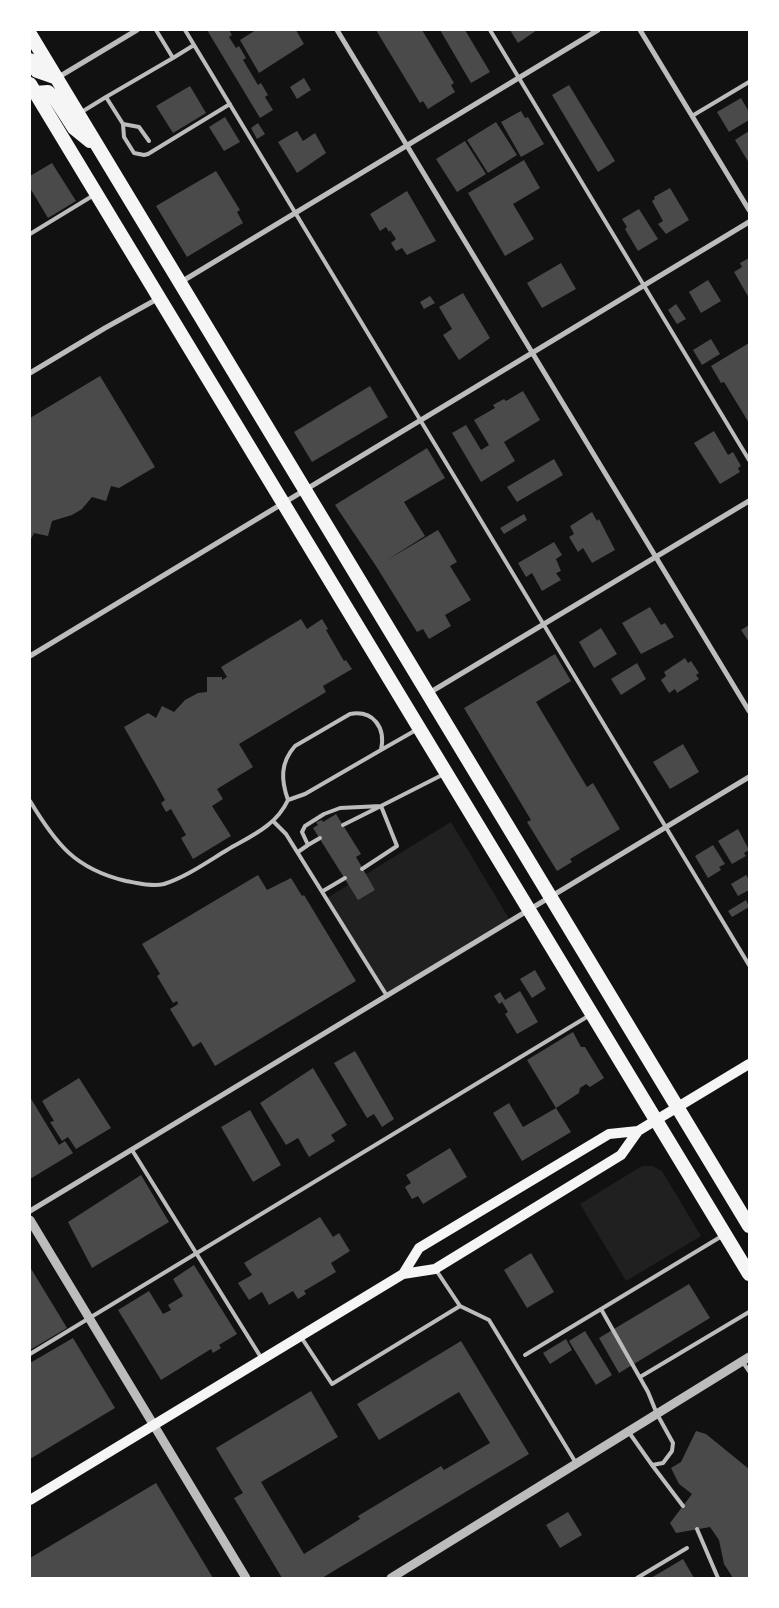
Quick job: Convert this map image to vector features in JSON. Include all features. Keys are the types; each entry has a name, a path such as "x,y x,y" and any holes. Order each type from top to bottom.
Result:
{"highway":[{"path":"30,34 749,1226"},
{"path":"30,60 36,71 57,78"},
{"path":"32,91 48,92 56,100 74,128 98,148"},
{"path":"32,91 749,1274"}],"main road":[{"path":"30,1500 403,1274 435,1269 620,1155 638,1131 749,1064"},
{"path":"403,1274 419,1248 609,1134 638,1131"}],"street":[{"path":"57,78 137,30"},
{"path":"337,30 749,711"},
{"path":"181,283 598,30"},
{"path":"640,30 749,210"},
{"path":"30,656 749,222"},
{"path":"30,373 159,298"},
{"path":"427,695 749,501"},
{"path":"30,1211 749,778"},
{"path":"30,1220 246,1578"},
{"path":"392,1578 746,1359"}],"lane":[{"path":"156,30 173,58"},
{"path":"185,30 749,965"},
{"path":"490,30 749,460"},
{"path":"78,114 194,45"},
{"path":"692,116 749,82"},
{"path":"106,97 123,124 124,137 134,153 144,156 230,104"},
{"path":"123,124 140,127 149,141"},
{"path":"30,234 96,194"},
{"path":"288,800 282,777 288,754 295,746 350,714 360,712 369,715 377,721 383,741 381,750"},
{"path":"30,802 47,830 72,857 90,869 144,885 162,884 186,874 274,822 288,800 305,794 418,729"},
{"path":"343,824 446,773"},
{"path":"308,845 302,832 305,826 324,814 340,808 381,806"},
{"path":"362,869 397,846 381,806"},
{"path":"274,822 286,834 298,852 386,996"},
{"path":"298,852 320,838"},
{"path":"323,891 345,878"},
{"path":"30,1354 592,1014"},
{"path":"132,1150 262,1359"},
{"path":"525,1355 725,1234"},
{"path":"435,1269 460,1306 489,1320 576,1463"},
{"path":"300,1336 332,1384 460,1306"},
{"path":"601,1309 640,1377 673,1443 672,1451 663,1464 652,1465"},
{"path":"640,1377 749,1312"},
{"path":"746,1359 749,1371"},
{"path":"628,1431 683,1506"},
{"path":"697,1529 718,1578"},
{"path":"637,1578 688,1548"}],"shaded area":[{"path":"451,822 511,922 387,996 327,898"},
{"path":"642,1166 652,1166 662,1171 701,1236 626,1281 580,1204"}],"building":[{"path":"207,30 229,30 232,35 229,37 236,48 239,46 246,58 243,60 258,85 261,83 268,95 265,97 273,110 260,118"},
{"path":"256,30 296,30 304,44 259,73 240,40"},
{"path":"376,30 422,30 454,83 451,85 455,92 428,109 423,101 420,103"},
{"path":"440,30 465,30 490,72 471,83"},
{"path":"510,30 537,30 518,43"},
{"path":"304,78 311,90 297,99 290,87"},
{"path":"569,85 615,161 598,172 552,95"},
{"path":"190,86 206,113 173,133 156,106"},
{"path":"741,98 749,112 749,120 729,132 717,112"},
{"path":"521,111 525,118 528,117 544,144 521,157 501,122"},
{"path":"225,117 240,142 224,151 209,127"},
{"path":"496,122 517,155 488,173 467,140"},
{"path":"258,123 265,134 257,139 251,128"},
{"path":"297,131 303,141 315,133 326,153 297,173 278,142"},
{"path":"749,131 749,163 735,140"},
{"path":"465,141 486,174 457,192 436,159"},
{"path":"524,160 540,188 513,204 534,239 505,256 468,193"},
{"path":"52,163 76,201 48,218 30,188 30,176"},
{"path":"216,171 240,210 237,212 243,223 187,257 156,206"},
{"path":"670,188 689,220 666,234 658,224 663,221 652,201 655,199 654,197"},
{"path":"407,191 436,241 407,255 402,248 396,251 391,243 396,239 390,230 389,232 386,227 380,231 370,214"},
{"path":"639,209 658,239 638,251 625,229 627,227 622,219"},
{"path":"749,258 749,298 734,272 742,267 740,263"},
{"path":"561,263 576,289 542,308 527,283"},
{"path":"708,280 721,301 701,313 689,292"},
{"path":"463,293 490,338 459,360 443,335 452,329 439,307"},
{"path":"430,296 435,303 424,309 420,302"},
{"path":"676,304 686,319 677,324 668,310"},
{"path":"711,339 720,354 702,365 693,350"},
{"path":"749,343 749,423 724,382 721,383 711,366"},
{"path":"100,376 155,467 119,488 111,486 106,501 92,497 82,509 72,515 52,521 48,536 34,533 30,541 30,418"},
{"path":"370,386 388,417 312,462 294,432"},
{"path":"523,391 540,420 504,442 515,461 481,482 452,433 466,425 481,450 489,445 474,420 495,408 493,405 504,399 506,401"},
{"path":"714,431 728,455 733,452 741,466 738,468 740,472 720,484 694,443"},
{"path":"427,448 445,478 404,502 425,536 387,560 438,530 457,562 450,566 471,600 445,615 451,626 429,639 423,629 417,632 335,505"},
{"path":"554,459 563,475 517,502 507,487"},
{"path":"592,512 597,521 599,519 615,550 592,563 583,548 578,552 569,537 574,534 570,526"},
{"path":"524,514 527,520 504,534 500,528"},
{"path":"554,542 562,555 556,559 561,571 556,573 561,580 542,591 532,573 526,577 518,563"},
{"path":"650,607 661,625 665,623 674,637 641,654 622,623"},
{"path":"301,619 307,629 322,619 328,629 326,630 344,661 346,660 352,669 323,686 326,692 239,744 253,767 217,789 223,799 212,806 231,836 193,859 181,838 186,835 171,809 166,812 161,803 165,800 124,727 148,713 156,718 162,706 174,712 185,700 198,693 207,692 207,677 222,677 222,680 227,677 221,667"},
{"path":"749,625 749,642 741,630"},
{"path":"601,628 617,654 594,668 579,642"},
{"path":"555,654 571,681 536,702 587,787 593,783 620,829 570,859 572,862 557,871 527,822 531,820 464,708"},
{"path":"685,658 688,663 691,661 699,673 696,675 699,679 677,693 675,689 669,693 661,680 666,676 664,672"},
{"path":"637,663 646,679 621,695 611,679"},
{"path":"683,744 699,772 670,789 653,762"},
{"path":"336,814 361,854 356,857 375,890 358,900 313,828 318,825 316,822 322,820 323,822"},
{"path":"738,829 749,850 744,853 746,856 732,864 718,841"},
{"path":"713,845 725,864 719,867 721,870 708,878 695,856"},
{"path":"258,875 267,890 291,878 302,896 304,895 356,981 215,1066 201,1042 193,1047 170,1009 178,1004 177,1001 173,1003 157,976 160,974 142,944"},
{"path":"746,875 749,880 749,890 738,896 731,884"},
{"path":"746,900 749,907 732,917 728,911"},
{"path":"535,970 546,989 532,998 520,979"},
{"path":"520,991 538,1022 517,1034 505,1014 508,1012 502,1002 499,1004 494,996 500,992 505,1000"},
{"path":"573,1032 581,1047 585,1047 604,1078 590,1087 586,1084 580,1088 579,1093 556,1108 527,1060"},
{"path":"355,1051 394,1119 382,1127 374,1114 367,1118 334,1063"},
{"path":"313,1068 347,1125 331,1135 335,1141 309,1157 298,1138 286,1145 260,1103"},
{"path":"79,1078 111,1128 76,1149 68,1137 62,1141 50,1122 54,1121 42,1101"},
{"path":"30,1097 59,1145 65,1141 73,1153 30,1179"},
{"path":"509,1103 523,1127 556,1108 571,1132 522,1161 493,1113"},
{"path":"250,1110 281,1165 253,1182 221,1127"},
{"path":"450,1148 467,1177 423,1204 418,1196 412,1199 405,1187 411,1183 406,1175"},
{"path":"141,1175 169,1222 92,1268 68,1222"},
{"path":"320,1217 333,1237 339,1233 350,1251 331,1263 336,1272 304,1291 306,1294 298,1299 293,1291 269,1305 262,1292 249,1300 238,1283 252,1275 244,1263"},
{"path":"531,1253 554,1292 527,1308 504,1270"},
{"path":"194,1265 237,1334 219,1345 221,1348 213,1353 211,1349 161,1380 118,1310 149,1291 163,1314 171,1310 168,1305 183,1296 173,1279"},
{"path":"30,1267 67,1328 30,1350"},
{"path":"689,1284 710,1318 619,1373 599,1338"},
{"path":"585,1331 612,1375 596,1385 569,1341"},
{"path":"73,1338 115,1408 30,1459 30,1363"},
{"path":"566,1339 572,1350 550,1364 543,1353"},
{"path":"461,1341 529,1454 322,1578 282,1578 234,1498 243,1493 216,1448 311,1391 338,1437 261,1482 304,1554 360,1519 358,1516 441,1466 444,1470 490,1443 459,1392 379,1440 357,1404"},
{"path":"696,1431 706,1434 749,1469 749,1578 733,1578 724,1564 719,1540 710,1527 676,1533 670,1523 692,1494 679,1484 671,1468 681,1462"},
{"path":"156,1483 213,1578 30,1578 30,1558"},
{"path":"568,1512 582,1535 560,1548 546,1525"},
{"path":"683,1559 694,1578 651,1578"}]}
